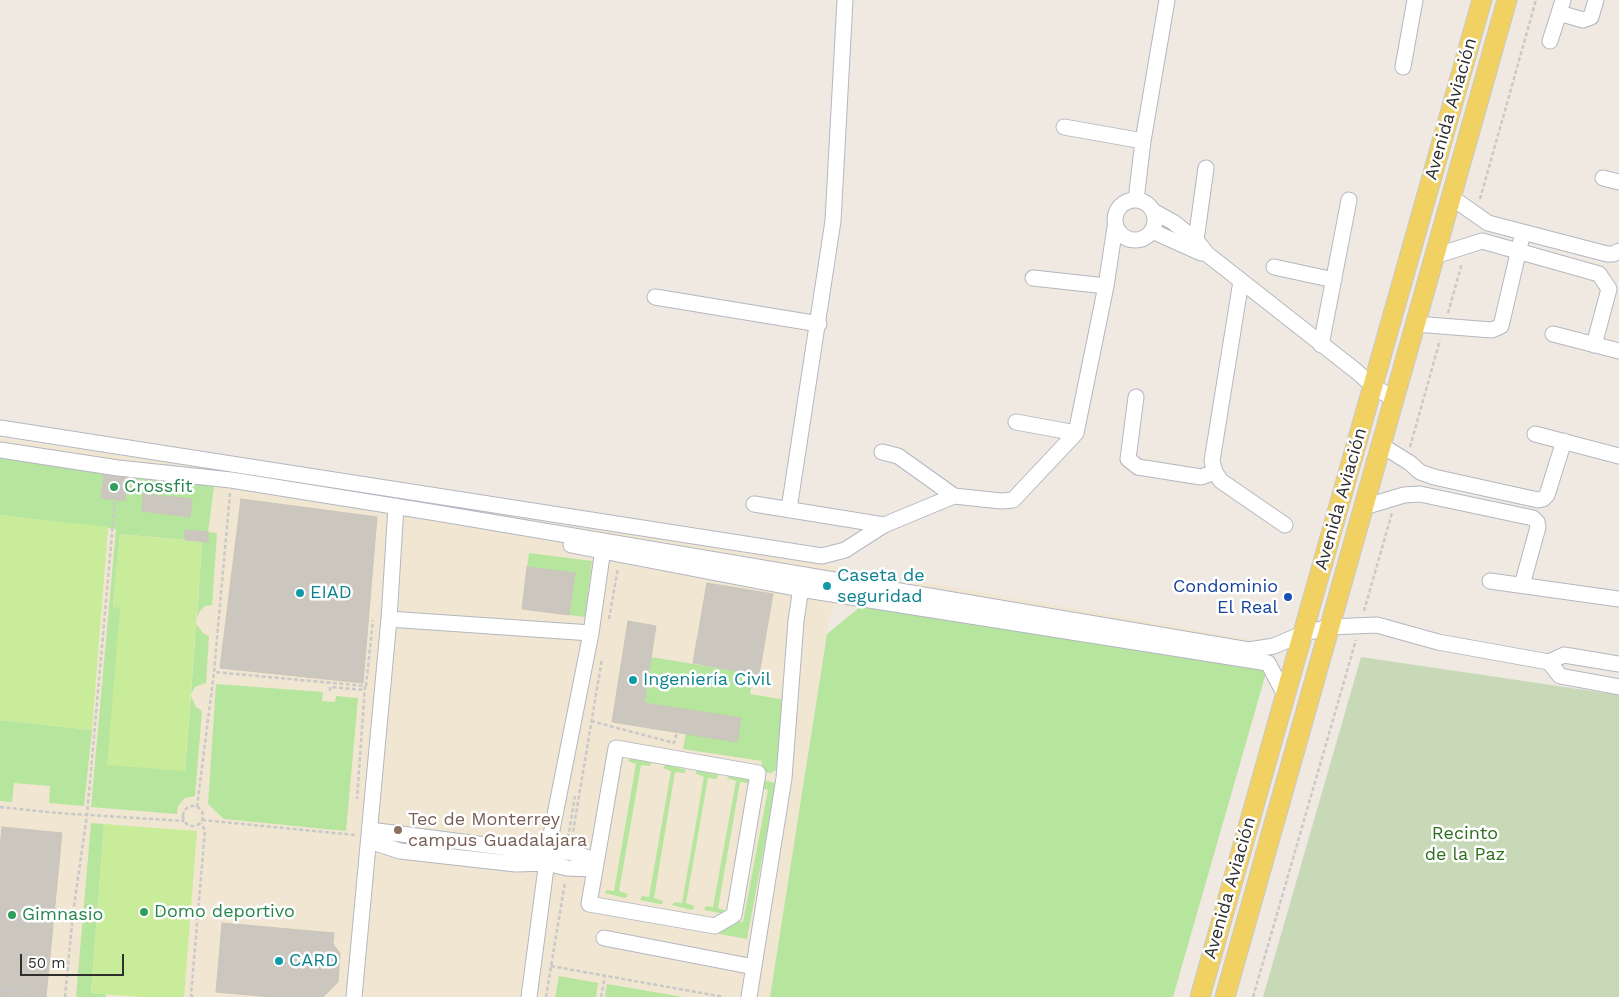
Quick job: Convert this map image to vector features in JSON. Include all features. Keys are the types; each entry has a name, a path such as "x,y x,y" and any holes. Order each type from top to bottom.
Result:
{"main road":[{"name":"Avenida Aviación","path":"1200,997 1482,0"},
{"name":"Avenida Aviación","path":"1226,997 1507,0"}],"street":[{"path":"789,509 819,324 833,221 845,0"},
{"path":"1136,200 1143,141 1167,0"},
{"path":"1403,67 1415,0"},
{"path":"1550,41 1561,7 1583,20 1591,17 1596,0"},
{"path":"1064,128 1143,141"},
{"path":"1198,248 1206,168"},
{"path":"1603,178 1619,182"},
{"path":"1451,198 1488,223 1607,254 1619,251"},
{"path":"0,428 822,556 846,550 884,525 954,496 1001,501 1013,500 1076,433 1106,286 1115,227 1114,220 1118,209 1126,202 1136,200 1146,203 1153,211 1174,222 1198,248 1356,371 1372,386 1394,399"},
{"path":"1321,345 1349,200"},
{"path":"1115,227 1124,238 1134,240 1144,238 1152,231 1155,221 1153,211"},
{"path":"1152,231 1198,248"},
{"path":"1415,324 1492,330 1501,326 1523,232"},
{"path":"1110,258 1134,240"},
{"path":"1434,256 1482,241 1599,274 1609,289 1594,345"},
{"path":"1274,268 1334,280"},
{"path":"1033,278 1106,286"},
{"path":"1241,281 1212,461 1215,472 1221,481 1285,525"},
{"path":"655,296 819,324"},
{"path":"1553,334 1619,351"},
{"path":"1136,397 1128,459 1138,466 1201,477 1215,472"},
{"path":"1016,422 1076,433"},
{"path":"1535,434 1619,456"},
{"path":"1381,446 1410,463 1420,472 1538,500 1543,499 1547,495 1564,441"},
{"path":"0,450 118,468 231,480 490,529 804,574 1249,650 1274,646 1302,634 1330,627 1377,625 1438,642 1549,662 1564,655 1619,664"},
{"path":"882,452 898,456 954,496"},
{"path":"1448,499 1453,481"},
{"path":"1364,507 1404,495 1420,494 1533,518 1537,522 1538,527 1522,585"},
{"path":"754,504 884,525"},
{"path":"354,997 389,619 396,510"},
{"path":"604,545 620,554 800,589 1268,663 1285,695"},
{"path":"529,997 547,858 591,633 604,545"},
{"path":"749,997 784,778 796,621 804,574"},
{"path":"1490,581 1619,599"},
{"path":"389,619 591,633"},
{"path":"1549,662 1560,676 1619,686"},
{"path":"758,773 734,915 715,926 589,904 616,748 758,773 784,778"},
{"path":"370,836 400,851 516,864 570,852 595,865"},
{"path":"547,858 567,868 595,865"},
{"path":"604,938 754,967"}],"path":[{"path":"193,997 191,995 205,830 202,822 203,814 197,807 214,672 231,480"},
{"path":"65,997 73,913 87,815 116,500"},
{"path":"608,623 620,554"},
{"path":"570,852 603,652"},
{"path":"214,672 365,686 356,806"},
{"path":"330,691 330,687 369,690"},
{"path":"591,721 674,743 676,732"},
{"path":"0,807 184,821 192,827 202,822 370,836"},
{"path":"184,821 185,811 191,807 197,807"},
{"path":"546,997 567,868"},
{"path":"551,966 724,997"},
{"path":"601,997 605,976"},
{"path":"0,990 28,992 28,997"}],"shaded area":[{"name":"Tec de Monterrey campus Guadalajara","path":"0,438 236,472 825,565 1253,640 1244,662 834,604 828,623 772,997 0,997"}],"green space":[{"path":"0,458 104,473 101,498 125,501 128,476 214,486 208,532 186,530 185,540 120,534 113,606 120,608 185,771 191,696 196,707 202,711 195,796 185,798 178,806 177,814 91,807 116,529 0,515"},
{"path":"0,515 108,527 92,730 0,720"},
{"path":"208,532 217,533 212,605 205,606 197,618 202,542 208,542"},
{"path":"120,534 202,542 185,771 107,765 120,608 113,607"},
{"path":"529,553 592,561 585,617 569,615 574,573 527,567"},
{"path":"860,607 1268,666 1173,997 770,997 827,634"},
{"path":"196,624 204,634 209,636 206,683 195,687 191,694"},
{"path":"651,657 754,674 750,694 786,700 776,770 771,773 765,772 761,768 762,761 683,749 686,733 644,703"},
{"name":"Recinto de la Paz","path":"1361,657 1619,695 1619,997 1263,997"},
{"path":"216,684 323,692 322,701 335,702 336,696 358,698 346,831 224,819 208,804"},
{"path":"0,720 92,730 84,806 49,803 50,786 14,783 12,802 0,801"},
{"path":"631,758 652,763 649,766 641,765 619,891 628,894 625,898 605,893 607,890 614,891 636,764 628,761"},
{"path":"666,764 686,770 684,773 675,772 654,898 663,901 660,904 640,900 642,896 649,897 671,771 663,768"},
{"path":"698,770 719,775 716,779 708,778 686,903 695,906 692,910 672,905 674,902 682,903 704,777 695,773"},
{"path":"730,774 751,779 748,783 740,782 718,908 727,911 724,914 704,910 706,906 713,907 736,781 727,778"},
{"path":"762,780 776,783 747,939 719,934 719,929 730,926 734,921 743,922 768,790 760,787"},
{"path":"91,823 104,824 91,993 106,994 106,997 76,997"},
{"name":"Domo deportivo","path":"104,824 197,831 184,997 141,997 91,993"},
{"path":"559,976 598,983 596,997 555,997"},
{"path":"607,984 683,997 605,997"}],"building":[{"name":"Crossfit","path":"104,475 128,478 125,501 101,498"},
{"path":"143,494 192,499 190,517 142,511"},
{"name":"EIAD","path":"241,499 377,517 363,683 220,668"},
{"path":"185,530 208,532 208,542 185,540"},
{"path":"527,567 575,573 569,615 522,609"},
{"path":"707,583 773,594 759,675 693,663"},
{"name":"Ingeniería Civil","path":"628,621 656,626 644,703 741,718 737,742 612,722"},
{"path":"2,827 62,833 46,997 0,997 0,847"},
{"name":"CARD","path":"222,923 334,933 333,944 340,953 338,982 323,997 272,997 216,992"}],"place":[{"name":"Crossfit","path":"114,487"},
{"name":"Caseta de seguridad","path":"827,586"},
{"name":"EIAD","path":"300,593"},
{"name":"Condominio El Real","path":"1288,597"},
{"name":"Ingeniería Civil","path":"633,680"},
{"name":"Tec de Monterrey campus Guadalajara","path":"398,830"},
{"name":"Domo deportivo","path":"144,912"},
{"name":"Gimnasio","path":"12,915"},
{"name":"CARD","path":"279,961"}]}
